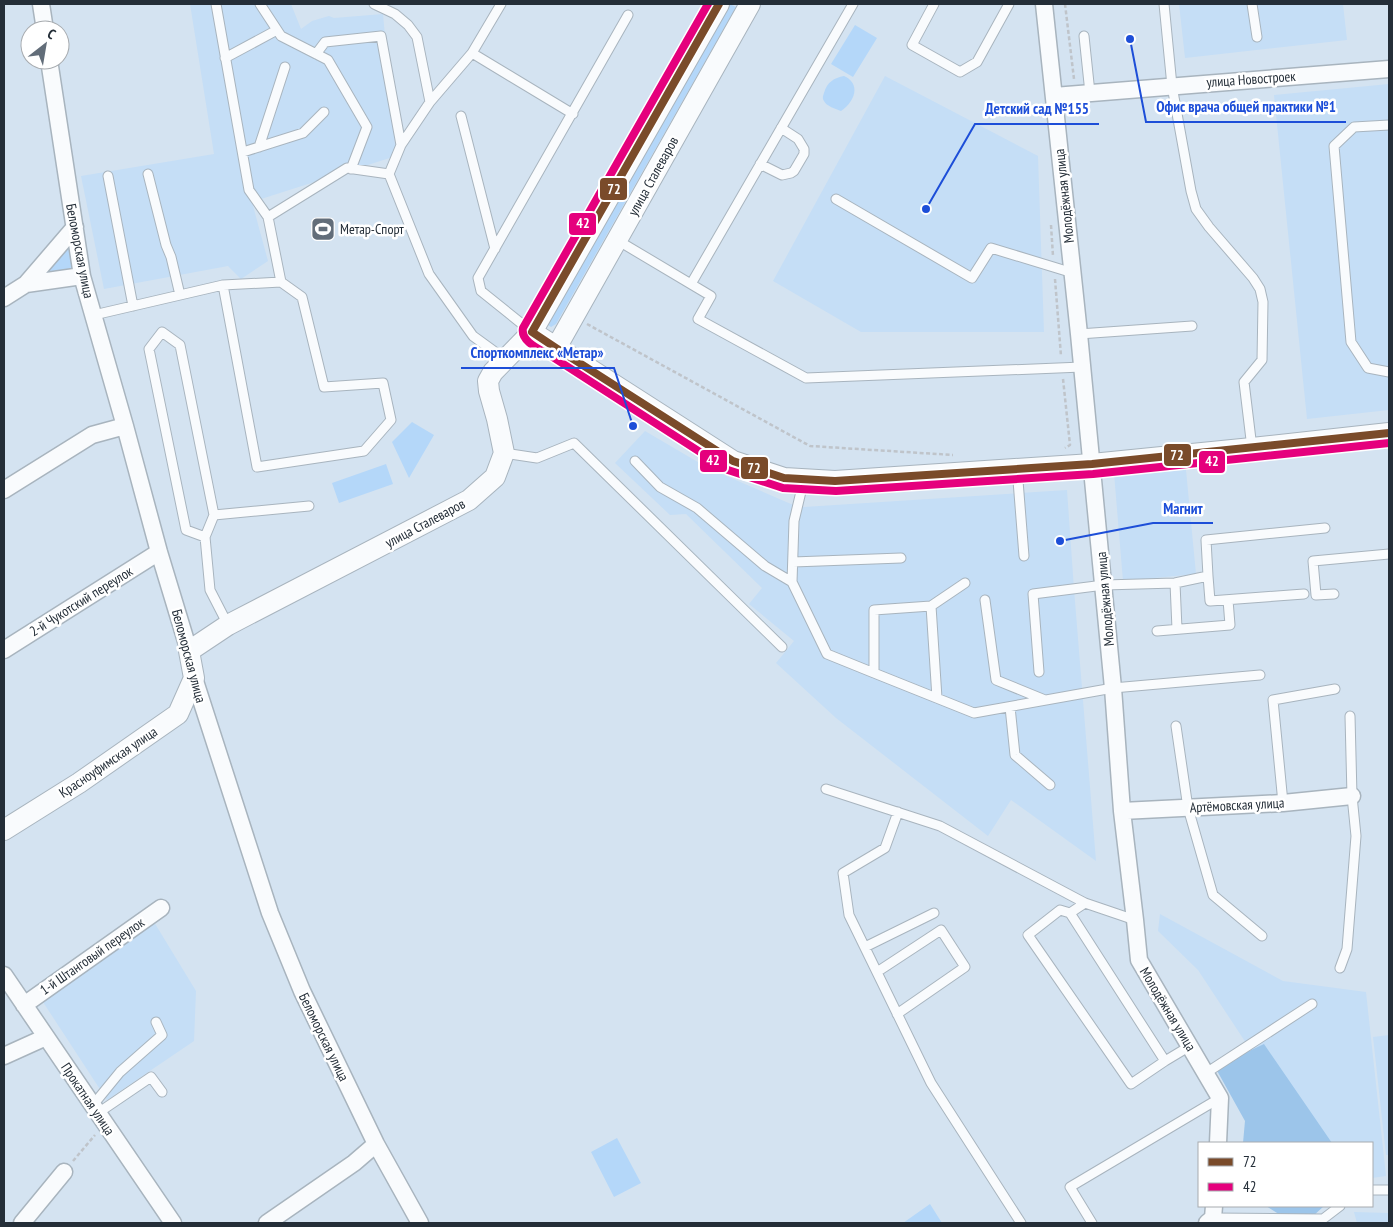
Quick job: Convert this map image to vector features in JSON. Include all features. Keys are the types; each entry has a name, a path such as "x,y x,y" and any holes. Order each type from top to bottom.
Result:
{"street":[{"path":"41,4 43,20"},
{"name":"улица Сталеваров","path":"189,651 228,625 469,500 495,477 504,453 498,419 489,391 488,381 493,372 532,332 719,4"},
{"name":"улица Сталеваров","path":"556,348 750,4"},
{"name":"Молодёжная улица","path":"1041,5 1054,96 1073,273 1104,585 1122,811 1139,960 1220,1098"},
{"name":"улица Новостроек","path":"1054,96 1389,69"},
{"name":"Беломорская улица","path":"51,70 82,276 159,552 189,651 194,678 270,913 302,991 376,1144 420,1223"},
{"path":"4,298 26,284 75,227"},
{"path":"26,284 82,276"},
{"path":"532,332 733,461 784,478 835,482 1092,464 1389,432"},
{"path":"4,490 92,435 125,426"},
{"name":"2-й Чукотский переулок","path":"4,650 159,552"},
{"name":"Красноуфимская улица","path":"4,830 79,783 178,714 194,678"},
{"name":"Артёмовская улица","path":"1122,811 1284,803 1352,796"},
{"name":"1-й Штанговый переулок","path":"24,1005 161,908"},
{"name":"Прокатная улица","path":"4,975 173,1223"},
{"path":"4,1056 46,1037"},
{"path":"1218,1142 1220,1098"},
{"path":"267,1223 354,1162 376,1144"},
{"path":"22,1223 64,1172"}],"lane":[{"path":"216,4 249,190 268,216 281,282"},
{"path":"260,4 281,36 328,60 367,127 351,169"},
{"path":"374,4 395,14 408,25 416,37 430,102"},
{"path":"501,4 472,53 430,102 401,145 389,174 429,274 474,336 495,352 507,357"},
{"path":"691,284 853,4"},
{"path":"934,4 912,45 960,72 977,62 1008,4"},
{"path":"1164,4 1172,86 1196,209 1253,278 1260,290 1262,302 1262,360 1244,382 1252,448"},
{"path":"1252,4 1257,37"},
{"path":"532,332 481,291 478,278 628,15"},
{"path":"225,58 277,30"},
{"path":"316,54 325,42 381,36 401,145"},
{"path":"1083,94 1084,36"},
{"path":"472,53 573,114"},
{"path":"259,147 285,67"},
{"path":"243,152 303,132 324,112"},
{"path":"461,116 495,249"},
{"path":"1389,124 1354,127 1334,146 1351,342 1368,368 1389,372"},
{"path":"760,164 782,175 794,171 804,154 804,149 798,139 781,128"},
{"path":"268,216 347,168 389,174"},
{"path":"148,174 166,245 172,257 180,295"},
{"path":"108,176 133,306"},
{"path":"836,199 972,278 991,248 1073,273"},
{"path":"617,240 711,296 698,319 806,378 1082,367"},
{"path":"94,316 224,285 281,282 302,297 324,387 383,383 391,420 364,452 257,467 224,285"},
{"path":"1079,334 1192,326"},
{"path":"205,537 186,530 149,350 162,332 180,345 214,516 205,537 210,590 228,625"},
{"path":"504,453 537,458 574,443 782,647"},
{"path":"635,461 660,487 697,508 766,566 792,582"},
{"path":"1017,468 1024,556"},
{"path":"804,479 794,521 792,582 827,654 974,713 1113,688 1260,675"},
{"path":"214,516 309,506"},
{"path":"1304,594 1210,601 1206,540 1325,528"},
{"path":"1334,594 1316,595 1313,561 1389,554"},
{"path":"793,562 901,558"},
{"path":"1039,672 1033,594 1104,585 1174,583 1208,576"},
{"path":"1174,583 1177,629"},
{"path":"874,672 874,610 932,606 965,584"},
{"path":"985,600 996,680 1045,700"},
{"path":"1157,631 1230,625 1228,600"},
{"path":"932,606 936,698"},
{"path":"1284,803 1273,700 1336,689"},
{"path":"1010,707 1015,755 1050,785"},
{"path":"1340,968 1347,949 1356,836 1352,796 1350,716"},
{"path":"1176,726 1188,808 1213,895 1262,936"},
{"path":"826,790 940,826 1085,903 1135,920"},
{"path":"898,812 885,848 843,873 849,915 931,1083 1021,1223"},
{"path":"1070,913 1085,903"},
{"path":"1165,1061 1070,913 1060,910 1028,935 1131,1084 1190,1046"},
{"path":"865,947 934,913"},
{"path":"877,972 941,930 965,967 898,1014"},
{"path":"1206,1073 1312,1004"},
{"path":"98,1114 120,1072 162,1035 156,1022"},
{"path":"98,1114 152,1076 162,1092"},
{"path":"1092,1223 1070,1187 1220,1098"},
{"path":"1373,1190 1389,1190"},
{"path":"1211,1216 1323,1221 1339,1207"}],"path":[{"path":"1064,4 1083,94"},
{"path":"1050,218 1070,445 1061,450"},
{"path":"586,323 810,446 955,455"},
{"path":"64,1172 98,1114"}],"shaded area":[{"path":"190,4 291,4 301,29 312,21 329,16 334,18 383,14 396,156 252,202 268,261 241,279 228,266 104,289 81,176 214,154"},
{"path":"724,4 736,7 556,324 551,327 545,323"},
{"path":"1179,4 1343,4 1347,40 1185,58"},
{"path":"855,25 877,38 853,77 831,64"},
{"path":"844,76 850,79 853,84 854,94 846,108 841,111 827,104 823,97 829,83 834,79"},
{"path":"885,76 1038,156 1044,332 861,332 773,281"},
{"path":"1389,84 1389,410 1307,419 1274,95"},
{"path":"71,245 74,268 43,274"},
{"path":"412,422 434,435 409,478 392,442"},
{"path":"645,431 708,468 791,504 804,507 1067,490 1096,861 1011,800 988,836 836,718 776,663 794,641 749,604 762,588 686,514 670,515 615,463"},
{"path":"386,464 393,484 339,503 332,483"},
{"path":"1186,470 1196,574 1123,581 1114,473"},
{"path":"1160,914 1283,981 1366,992 1386,1176 1373,1178 1373,1142 1307,1142 1198,970 1158,931"},
{"path":"154,922 196,991 194,1041 107,1100 41,999"},
{"path":"1389,1035 1389,1155 1386,1155 1373,1037"},
{"path":"1264,1044 1331,1142 1243,1142 1245,1121 1215,1067"},
{"path":"617,1138 641,1183 614,1197 591,1152"},
{"path":"930,1204 942,1223 903,1223"},
{"path":"1268,1207 1323,1207 1312,1217 1285,1218"},
{"path":"1354,1212 1389,1213 1389,1223 1357,1223"}],"transit line":[{"name":"42","path":"708,4 523,328 525,337 537,348 728,470 783,488 836,491 1093,474 1389,443"},
{"name":"72","path":"719,4 532,332 556,348 733,461 784,478 835,481 1092,464 1389,433"}],"place":[{"name":"Офис врача общей практики №1","path":"1130,39"},
{"name":"Детский сад №155","path":"926,209"},
{"name":"Метар-Спорт","path":"323,229"},
{"name":"Спорткомплекс «Метар»","path":"633,426"},
{"name":"Магнит","path":"1060,541"}]}
